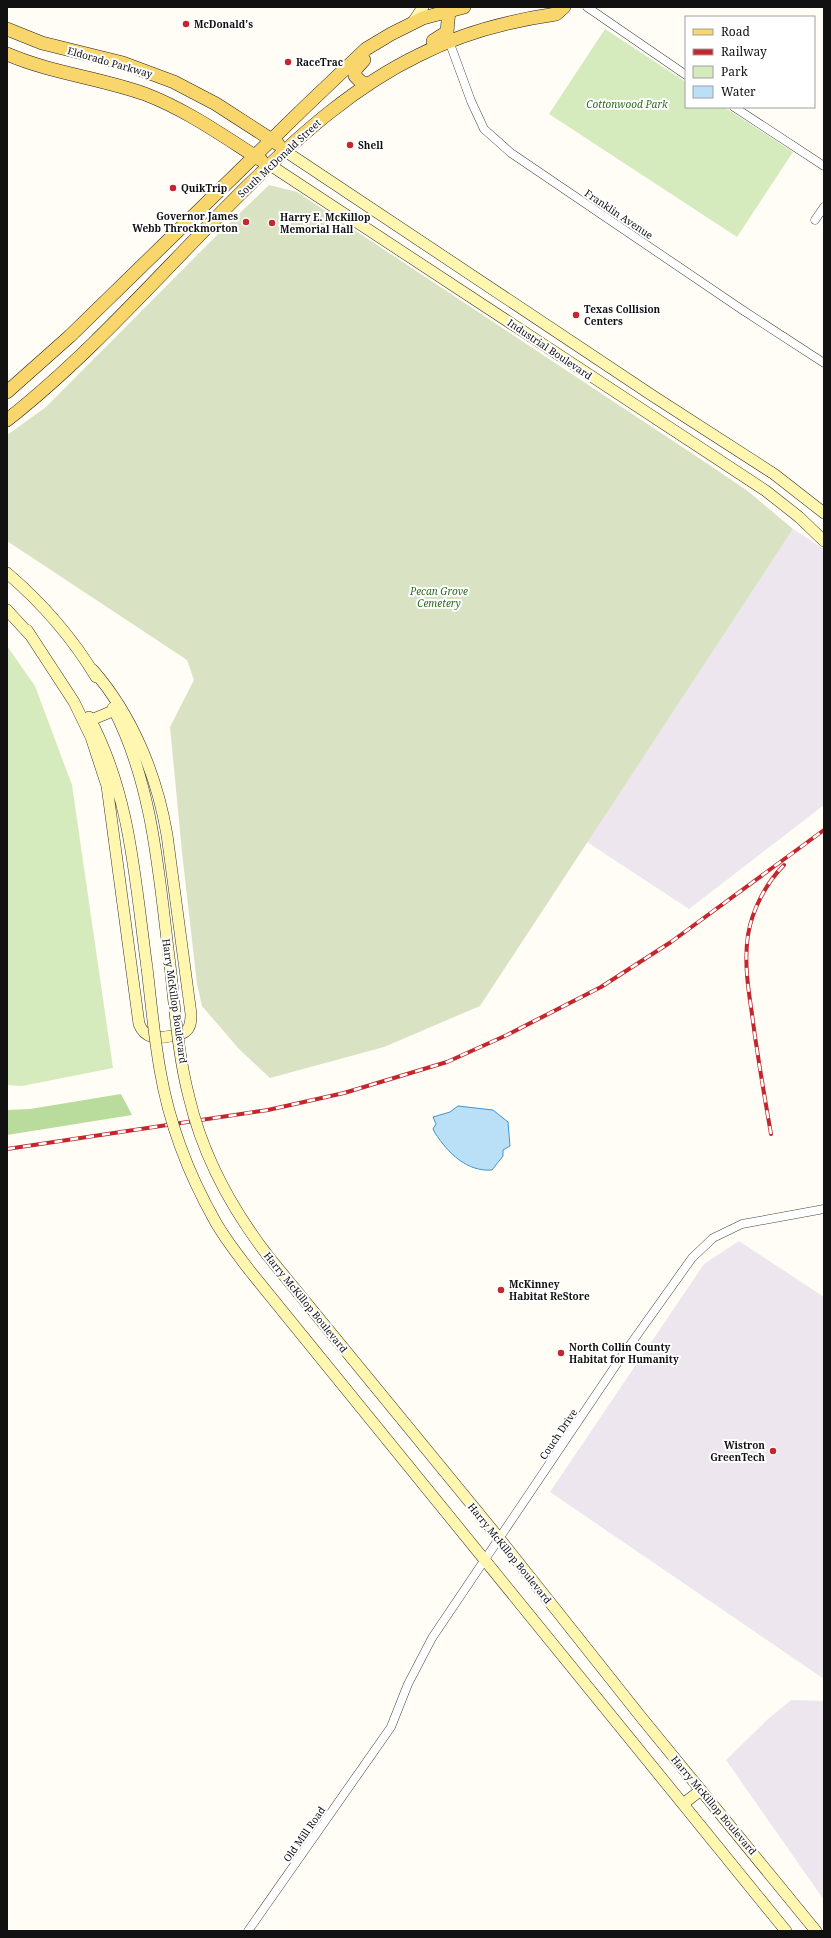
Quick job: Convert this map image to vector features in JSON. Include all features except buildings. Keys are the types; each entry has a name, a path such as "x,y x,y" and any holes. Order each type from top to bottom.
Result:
{"main road":[{"path":"413,22 423,7"},
{"name":"South McDonald Street","path":"7,392 70,336 356,58 391,34 413,22 449,8 464,7"},
{"name":"South McDonald Street","path":"7,420 66,368 217,216 285,151 331,111 382,75 417,55 449,41 502,24 556,14 564,7"},
{"path":"382,75 406,54 446,35 449,26 449,8"},
{"name":"Eldorado Parkway","path":"7,29 42,43 123,63 174,82 216,104 272,139 285,151"},
{"path":"369,84 356,79 355,70 358,65 384,45 391,34"},
{"path":"75,75 80,53"},
{"name":"Eldorado Parkway","path":"7,54 44,67 131,90 175,107 209,126 270,165"},
{"name":"Industrial Boulevard","path":"285,151 552,327 633,383 774,474 824,513"},
{"name":"Industrial Boulevard","path":"270,165 779,500 824,541"},
{"path":"203,207 217,216"},
{"path":"162,246 175,258"},
{"path":"493,312 503,295"},
{"path":"541,343 552,327"},
{"path":"623,398 633,383"},
{"path":"644,412 653,396"},
{"name":"Harry McKillop Boulevard","path":"7,573 52,616 92,670 114,710 134,758 151,823 186,1084 200,1137 226,1194 249,1231 268,1256 499,1538 816,1931"},
{"path":"7,610 27,630 74,689 105,749 127,819 160,1070 167,1102 180,1143 201,1196 216,1223 250,1271 786,1931"},
{"path":"27,630 77,708 91,736 107,786 139,1024 145,1034 156,1038 178,1035 191,1024 192,1014 162,808 150,770 130,725 110,690 92,670"},
{"path":"91,720 114,710"},
{"path":"684,1804 701,1790"}],"street":[{"path":"587,7 685,74"},
{"name":"Franklin Avenue","path":"449,41 471,101 484,129 496,141 510,153 744,311 824,363"},
{"path":"736,108 824,166"},
{"path":"815,220 824,207"},
{"name":"Couch Drive","path":"376,1749 391,1727 408,1684 425,1650 620,1359 677,1277 696,1254 713,1238 742,1224 824,1209"},
{"name":"Old Mill Road","path":"248,1931 376,1749"}],"shaded area":[{"path":"793,529 824,549 824,805 689,909 587,842"},
{"path":"739,1241 824,1297 824,1679 550,1492 704,1264"},
{"path":"791,1700 824,1701 824,1900 726,1760 768,1719"}],"green space":[{"name":"Cottonwood Park","path":"605,29 685,81 685,108 726,108 793,152 737,237 549,114"},
{"name":"Pecan Grove Cemetery","path":"269,185 297,192 714,468 749,492 793,529 480,1006 384,1047 270,1078 239,1049 202,1006 197,984 170,727 194,680 187,660 7,541 7,435 46,407 221,231"},
{"path":"7,646 35,686 72,785 113,1068 22,1086 7,1085"},
{"path":"121,1094 132,1115 7,1135 7,1110 30,1109"}],"water":[{"path":"458,1106 493,1110 508,1122 510,1146 503,1150 503,1156 492,1170 474,1168 459,1160 446,1148 435,1133 433,1129 436,1124 433,1117 450,1112"}],"railway":[{"path":"7,1149 268,1110 344,1093 447,1062 507,1035 601,987 671,942 824,830"},
{"path":"771,1134 758,1059 749,994 746,955 748,935 756,907 771,880 784,865"}],"place":[{"name":"McDonald's","path":"186,24"},
{"name":"RaceTrac","path":"288,62"},
{"name":"Shell","path":"350,145"},
{"name":"QuikTrip","path":"173,188"},
{"name":"Governor James Webb Throckmorton","path":"246,222"},
{"name":"Harry E. McKillop Memorial Hall","path":"272,223"},
{"name":"Texas Collision Centers","path":"576,315"},
{"name":"McKinney Habitat ReStore","path":"501,1290"},
{"name":"North Collin County Habitat for Humanity","path":"561,1353"},
{"name":"Wistron GreenTech","path":"773,1451"}]}
